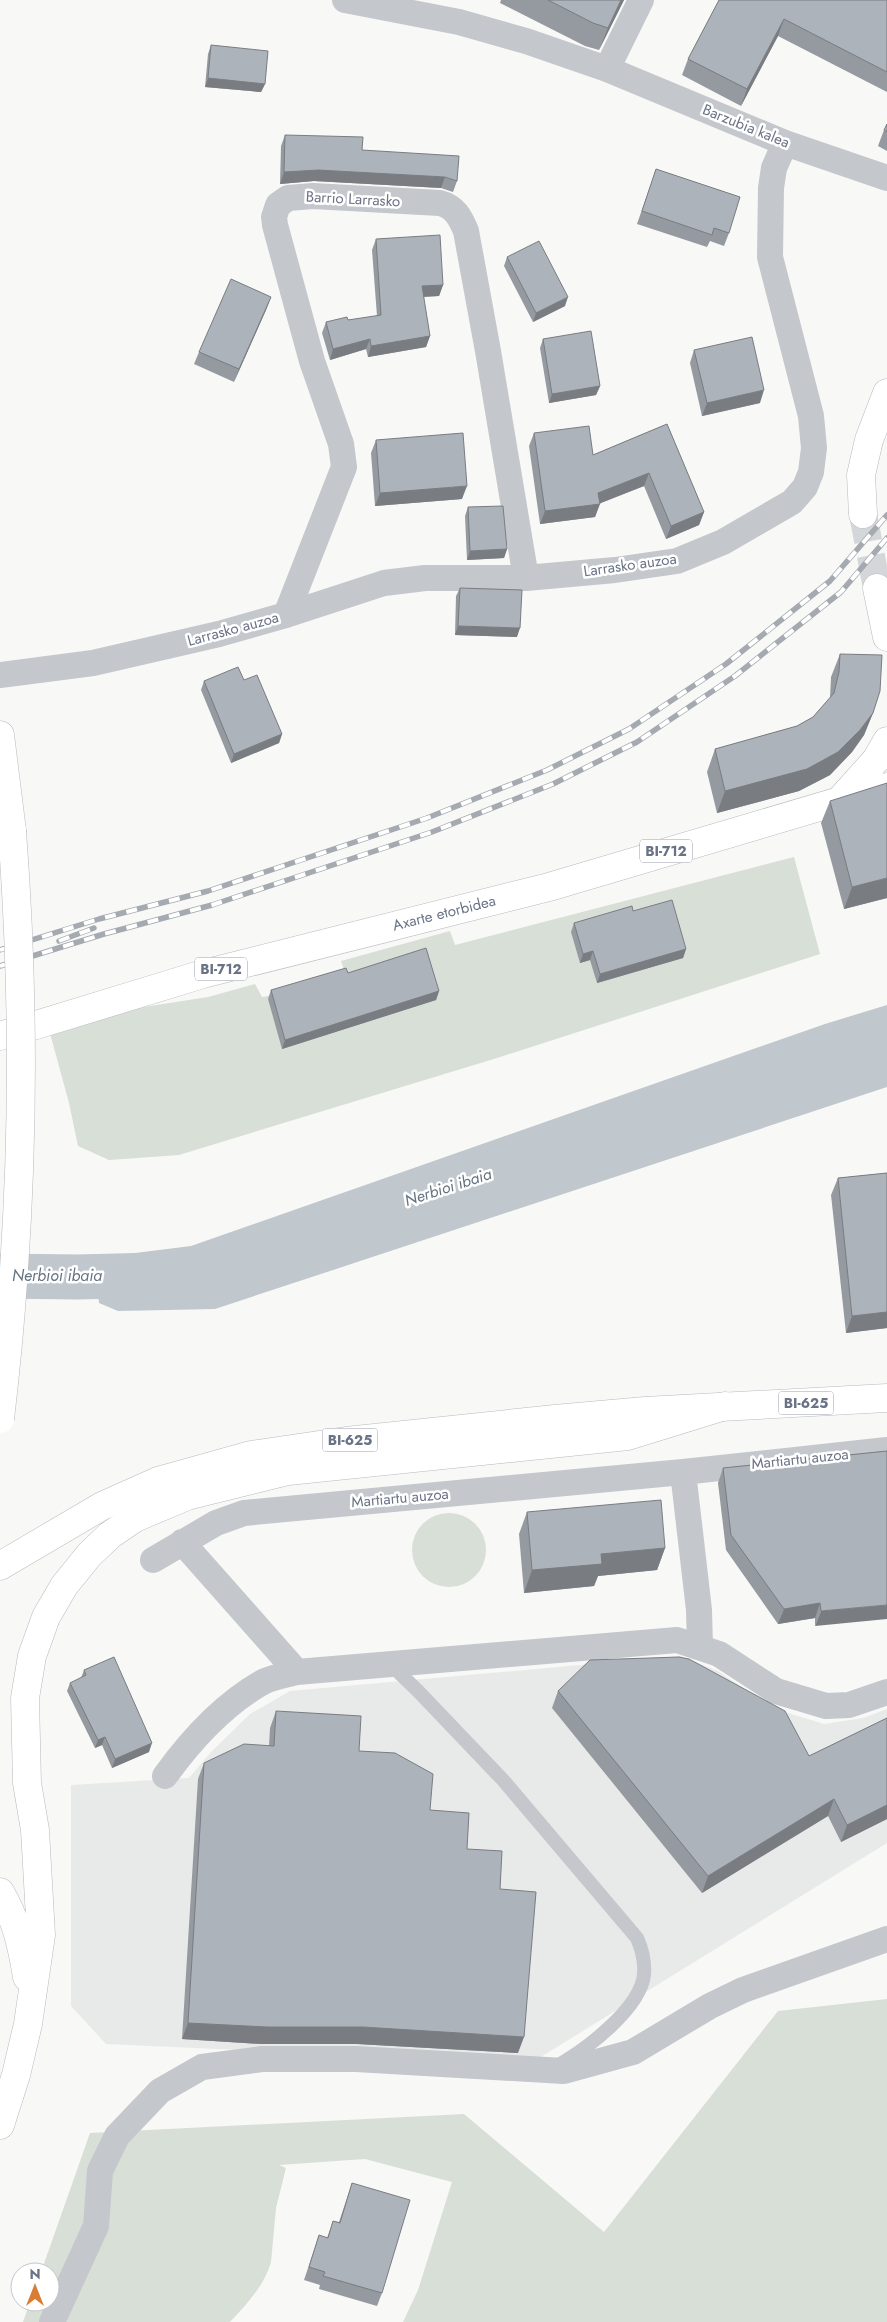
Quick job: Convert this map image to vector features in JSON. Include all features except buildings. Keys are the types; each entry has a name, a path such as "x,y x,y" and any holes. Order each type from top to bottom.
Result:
{"main road":[{"path":"863,514 861,474 869,440 887,393"},
{"path":"877,588 887,637"},
{"path":"0,735 12,831 19,922 20,1077 17,1215 9,1339 0,1420"},
{"path":"841,799 876,760 887,741"},
{"name":"Axarte etorbidea","path":"0,1036 203,974 549,887 841,799 887,787"},
{"name":"BI-625","path":"0,1566 102,1506 158,1481 251,1455 346,1440 473,1426 645,1411 887,1398"},
{"path":"0,2125 16,2075 31,2001 41,1935 35,1830 27,1783 25,1740 25,1698 32,1656 46,1617 64,1586 89,1556 110,1535 135,1518 187,1496 288,1471 628,1436 725,1406"},
{"path":"0,1892 8,1906 21,1939 31,2001"}],"street":[{"name":"Barzubia kalea","path":"345,0 460,22 526,41 608,69 785,143 887,178"},
{"path":"608,69 641,0"},
{"name":"Larrasko auzoa","path":"0,676 93,663 219,634 286,615 384,583 425,578 526,578 615,570 676,561 723,542 792,502 805,487 811,472 814,448 811,416 770,256 771,188 774,168 785,143"},
{"name":"Barrio Larrasko","path":"286,615 344,467 341,444 312,361 275,225 274,217 278,205 288,198 313,196 440,203 448,205 460,216 466,231 488,351 526,578"},
{"name":"Martiartu auzoa","path":"154,1560 216,1522 244,1513 683,1472 887,1450"},
{"path":"683,1472 699,1610 700,1647"},
{"path":"182,1542 297,1672"},
{"path":"165,1776 183,1751 233,1701 265,1681 297,1672 678,1640 719,1654 776,1691 826,1706 849,1706 887,1692"},
{"path":"52,2322 96,2226 100,2171 117,2136 160,2091 202,2067 262,2059 356,2060 564,2071 632,2052 710,2006 743,1990 887,1939"}],"lane":[{"path":"390,1664 504,1780 637,1938 644,1966 640,1990 617,2020 582,2051 550,2070"}],"shaded area":[{"path":"794,857 820,954 497,1058 179,1155 109,1160 78,1146 69,1103 48,1026 131,1009 208,997 255,984 262,997 281,994 344,970 341,961 450,931 455,945"},
{"path":"442,1513 456,1513 470,1519 480,1529 486,1543 484,1564 470,1581 456,1587 442,1587 428,1581 418,1571 412,1557 412,1543 418,1529 428,1519"},
{"path":"680,1656 718,1671 772,1708 824,1724 863,1718 887,1709 887,1843 531,2063 106,2044 71,2006 71,1785 189,1778 211,1752 250,1714 290,1691"},
{"path":"887,1999 887,2322 403,2322 418,2290 452,2182 365,2159 279,2165 286,2168 276,2208 271,2262 259,2287 230,2322 23,2322 26,2312 60,2312 60,2262 45,2262 90,2133 464,2114 604,2232 778,2011"}],"water":[{"path":"887,1005 887,1087 215,1309 118,1311 99,1303 95,1258 191,1246 825,1024"}],"waterway":[{"name":"Nerbioi ibaia","path":"0,1276 158,1275"}],"tunnel":[{"path":"863,514 877,588"}],"railway":[{"path":"0,950 99,919 208,891 427,818 547,770 629,729 726,664 830,581 887,515"},
{"path":"0,966 104,934 212,905 432,832 553,784 637,742 735,676 841,592 887,538"},
{"path":"59,941 94,928"}]}
